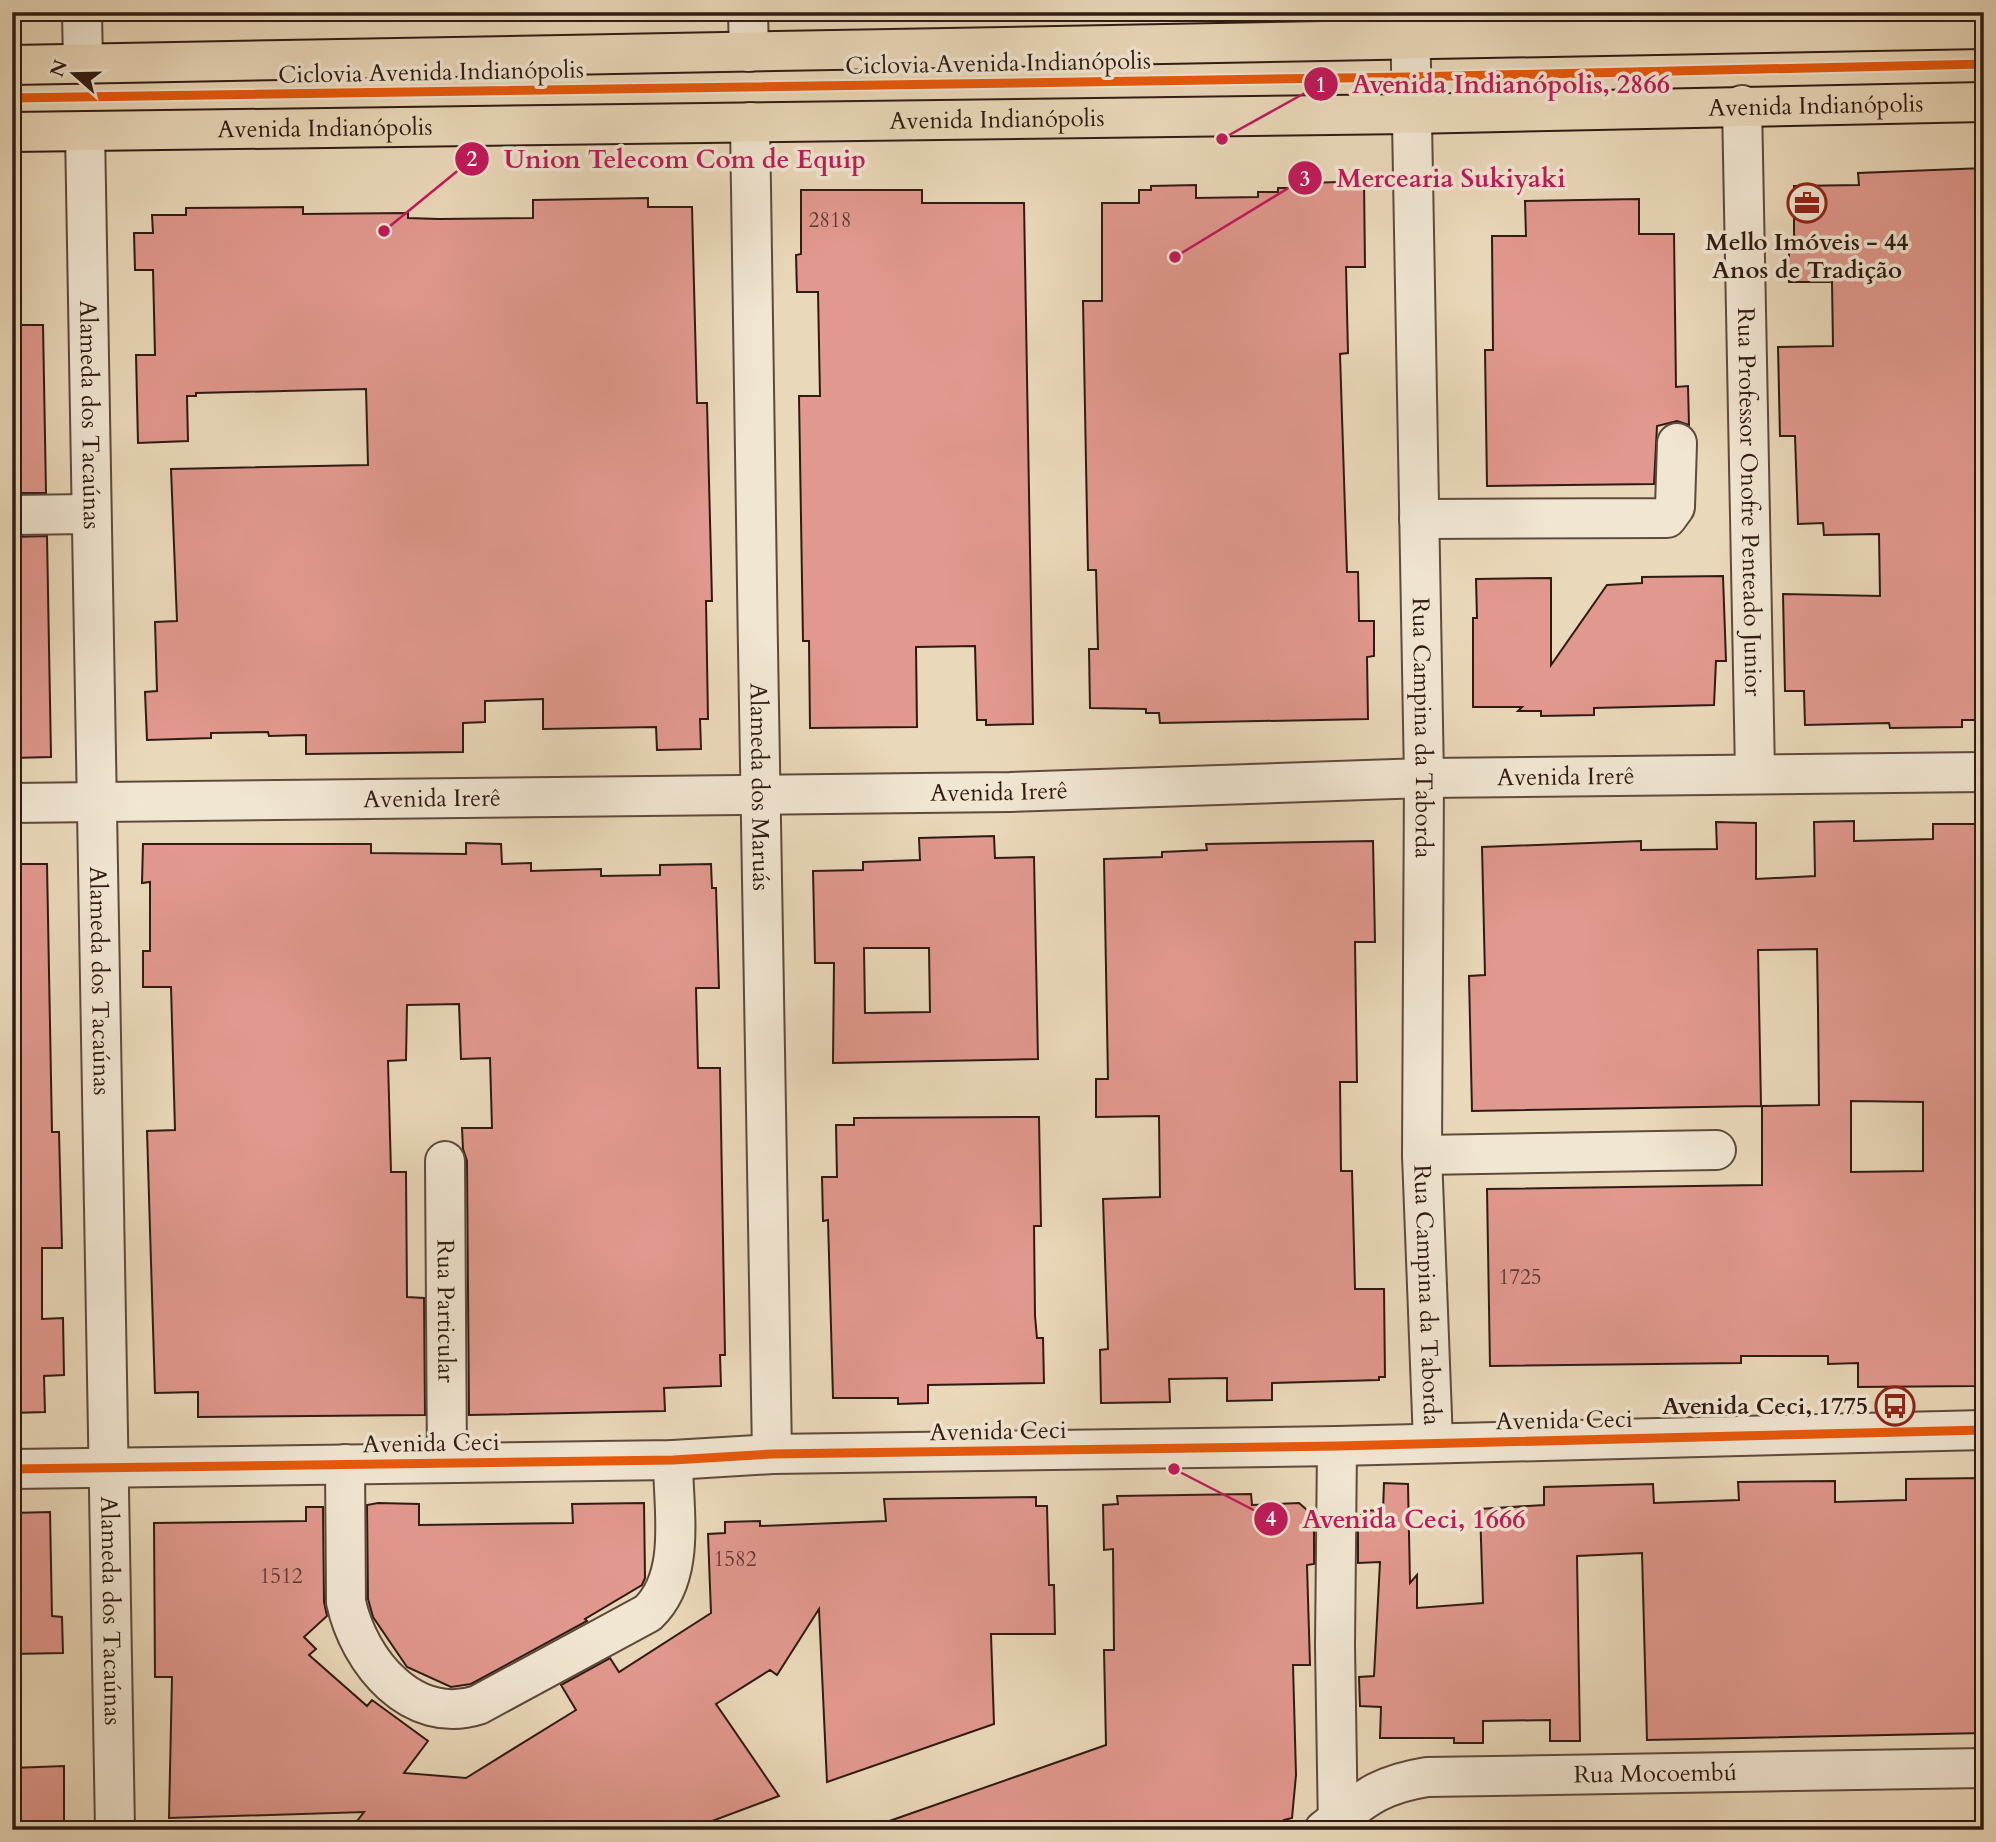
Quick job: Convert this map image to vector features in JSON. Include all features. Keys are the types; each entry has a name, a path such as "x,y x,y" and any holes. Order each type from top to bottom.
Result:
{"main road":[{"path":"12,65 749,52 1410,26 1984,29"},
{"name":"Avenida Indianópolis","path":"12,132 1410,114 1984,102"}],"street":[{"path":"82,12 83,64"},
{"path":"748,12 749,52"},
{"name":"Rua Campina da Taborda","path":"1410,26 1424,778 1422,1155 1433,1442"},
{"name":"Rua Professor Onofre Penteado Junior","path":"1742,105 1755,774"},
{"name":"Alameda dos Maruás","path":"750,121 762,795 763,1083 772,1454"},
{"name":"Alameda dos Tacaúnas","path":"85,131 115,1830"},
{"path":"1419,519 1667,518 1675,507 1677,443"},
{"path":"12,514 90,514"},
{"name":"Avenida Irerê","path":"12,803 1010,792 1424,778 1984,772"},
{"path":"1422,1155 1716,1150"},
{"name":"Rua Particular","path":"445,1161 447,1461"},
{"name":"Avenida Ceci","path":"12,1469 673,1460 772,1454 1337,1446 1984,1430"},
{"path":"1333,1826 1337,1446"},
{"path":"345,1464 346,1602 365,1654 408,1696 426,1706 460,1710 478,1705 635,1619 662,1600 673,1564 673,1460"},
{"name":"Rua Mocoembú","path":"1333,1826 1385,1786 1427,1777 1984,1768"}],"building":[{"path":"1984,168 1984,720 1962,720 1962,727 1890,728 1889,723 1805,725 1804,691 1785,691 1783,594 1880,596 1879,534 1824,535 1823,523 1798,524 1795,436 1780,436 1778,347 1833,346 1832,282 1789,282 1789,251 1794,251 1794,186 1859,185 1858,173"},
{"path":"1364,181 1365,267 1346,267 1348,353 1340,354 1347,572 1358,572 1359,621 1374,621 1374,656 1367,657 1368,719 1160,723 1159,713 1146,713 1146,709 1090,708 1089,649 1098,649 1096,570 1088,570 1083,301 1102,301 1102,203 1139,203 1139,190 1151,190 1151,186 1196,185 1196,198 1258,197 1258,192 1278,192 1278,188 1311,188 1311,183"},
{"path":"801,190 922,190 922,203 1024,203 1033,724 986,725 986,720 977,720 975,646 916,647 917,727 810,728 809,641 803,641 799,396 820,396 818,292 797,292 796,255 801,254"},
{"path":"648,198 648,207 692,207 697,403 707,403 712,601 706,601 708,719 700,719 701,749 657,750 656,727 543,729 543,699 485,701 485,722 463,723 463,752 306,754 306,735 269,736 268,732 211,733 211,738 147,740 145,692 157,691 155,622 177,621 171,469 368,465 366,389 196,393 196,396 187,396 188,441 138,443 136,355 155,355 153,270 135,270 134,233 153,233 152,215 186,215 186,208 303,207 303,214 408,213 408,218 533,218 533,200"},
{"path":"1639,199 1639,234 1674,234 1676,387 1688,386 1689,425 1677,421 1657,426 1654,484 1487,486 1485,350 1493,350 1492,236 1526,236 1525,201"},
{"path":"12,325 43,325 46,493 12,493"},
{"path":"47,536 51,757 12,758 12,537"},
{"path":"1723,576 1726,661 1716,661 1714,705 1594,708 1594,715 1541,716 1541,711 1518,711 1522,707 1473,707 1476,579 1551,578 1551,665 1607,585 1642,583 1642,577"},
{"path":"1854,821 1854,841 1933,839 1933,824 1984,824 1984,1370 1976,1370 1976,1386 1858,1387 1858,1363 1828,1364 1828,1356 1741,1356 1741,1363 1490,1366 1487,1189 1762,1185 1762,1106 1819,1105 1818,1009 1817,949 1758,950 1761,1106 1472,1111 1469,976 1485,975 1482,847 1641,841 1641,850 1717,849 1716,822 1756,823 1756,879 1815,876 1814,822","holes":["1851,1101 1923,1102 1923,1171 1851,1172"]},
{"path":"994,836 995,858 1034,857 1038,1059 833,1063 834,963 815,963 813,871 863,870 863,862 920,860 919,838","holes":["864,948 929,948 930,1012 865,1013"]},
{"path":"1373,841 1375,942 1355,942 1357,1082 1340,1082 1341,1171 1352,1171 1355,1289 1384,1289 1385,1377 1379,1377 1379,1380 1272,1383 1272,1400 1227,1401 1227,1378 1169,1379 1170,1402 1101,1403 1100,1350 1108,1349 1103,1199 1160,1197 1159,1116 1096,1117 1096,1079 1108,1079 1104,859 1162,857 1162,852 1207,850 1206,844"},
{"path":"466,843 501,844 502,864 531,863 531,871 601,869 601,876 660,875 660,865 711,864 712,888 716,888 719,988 696,988 698,1068 720,1068 725,1355 720,1355 721,1386 664,1388 665,1411 469,1415 467,1161 463,1149 462,1128 492,1128 490,1058 461,1059 459,1004 407,1005 406,1060 388,1061 391,1172 406,1172 407,1297 424,1298 425,1415 198,1417 198,1392 155,1393 147,1131 175,1130 171,987 143,987 143,951 150,951 150,882 142,883 143,844 371,844 371,853 466,854"},
{"path":"12,864 47,864 52,1132 59,1132 62,1248 42,1248 42,1319 63,1318 64,1375 44,1376 45,1412 12,1413"},
{"path":"1039,1117 1041,1226 1034,1226 1035,1316 1037,1338 1043,1338 1044,1383 928,1385 928,1403 898,1404 898,1398 833,1398 828,1220 823,1221 822,1177 837,1177 836,1125 854,1125 854,1118"},
{"path":"1984,1478 1984,1733 1647,1740 1642,1553 1577,1556 1580,1741 1550,1741 1550,1720 1483,1721 1483,1743 1454,1743 1454,1738 1380,1738 1381,1707 1360,1706 1359,1677 1374,1676 1380,1562 1358,1563 1358,1515 1362,1515 1362,1511 1383,1510 1384,1483 1408,1484 1410,1583 1417,1575 1417,1608 1483,1603 1480,1509 1544,1505 1544,1487 1653,1484 1654,1503 1739,1500 1738,1482 1835,1481 1835,1502 1906,1500 1906,1479"},
{"path":"1251,1494 1252,1505 1299,1503 1314,1516 1314,1564 1307,1565 1310,1665 1293,1665 1296,1775 1292,1818 1284,1820 1287,1830 879,1830 878,1825 1106,1745 1104,1650 1114,1650 1113,1549 1104,1550 1103,1505 1118,1504 1117,1496"},
{"path":"1036,1497 1036,1506 1047,1506 1049,1585 1054,1585 1055,1634 991,1634 994,1724 827,1782 819,1609 777,1675 770,1670 716,1704 779,1796 688,1830 440,1830 411,1827 408,1830 350,1830 364,1812 169,1818 172,1677 155,1677 154,1523 306,1521 306,1507 323,1507 324,1602 327,1616 304,1637 316,1649 309,1655 367,1706 372,1700 428,1741 404,1773 466,1778 576,1710 561,1685 610,1658 619,1672 711,1613 708,1534 725,1533 725,1522 760,1521 760,1526 886,1521 884,1499"},
{"path":"644,1503 645,1578 642,1585 585,1619 587,1621 471,1684 451,1687 407,1667 373,1617 368,1599 367,1505 419,1504 419,1525 573,1523 572,1504"},
{"path":"50,1512 52,1616 62,1617 63,1653 12,1654 12,1513"},
{"path":"64,1766 64,1826 12,1827 12,1768"}],"cycle path":[{"name":"Ciclovia Avenida Indianópolis","path":"12,98 1410,77 1984,64"},
{"path":"12,1469 673,1460 772,1454 1337,1446 1984,1430"}],"place":[{"name":"Avenida Indianópolis, 2866","path":"1222,139"},
{"name":"Mello Imóveis - 44 Anos de Tradição","path":"1807,203"},
{"name":"Union Telecom Com de Equip","path":"384,231"},
{"name":"Mercearia Sukiyaki","path":"1175,257"},
{"name":"Avenida Ceci, 1775","path":"1895,1406"},
{"name":"Avenida Ceci, 1666","path":"1174,1469"}]}
